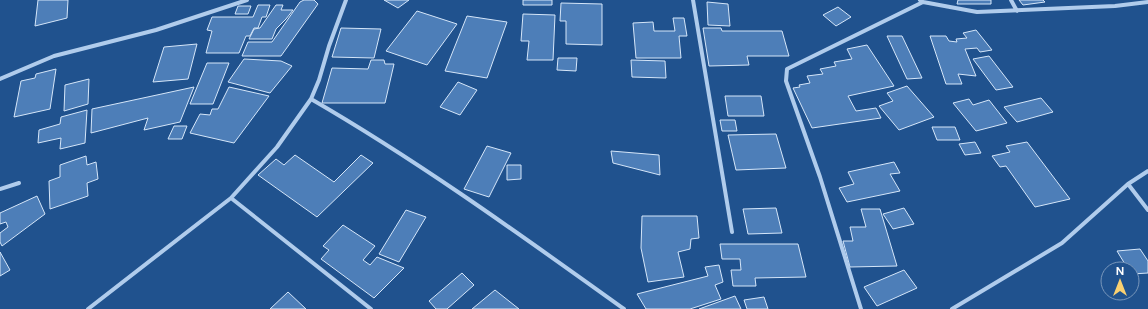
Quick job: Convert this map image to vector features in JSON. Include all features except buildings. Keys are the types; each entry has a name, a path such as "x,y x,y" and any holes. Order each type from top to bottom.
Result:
{"street":[{"path":"0,79 54,56 156,30 247,0"},
{"path":"88,309 231,198 277,147 311,99 319,80 329,46 346,0"},
{"path":"693,0 732,232"},
{"path":"1011,0 1017,11"},
{"path":"861,309 820,177 786,81 787,69 921,1 977,12 1115,6 1148,2"},
{"path":"311,99 371,133 509,226 624,309"},
{"path":"952,309 1062,243 1128,184 1148,171"},
{"path":"0,189 19,183"},
{"path":"1128,184 1148,210"},
{"path":"231,198 371,309"}]}
